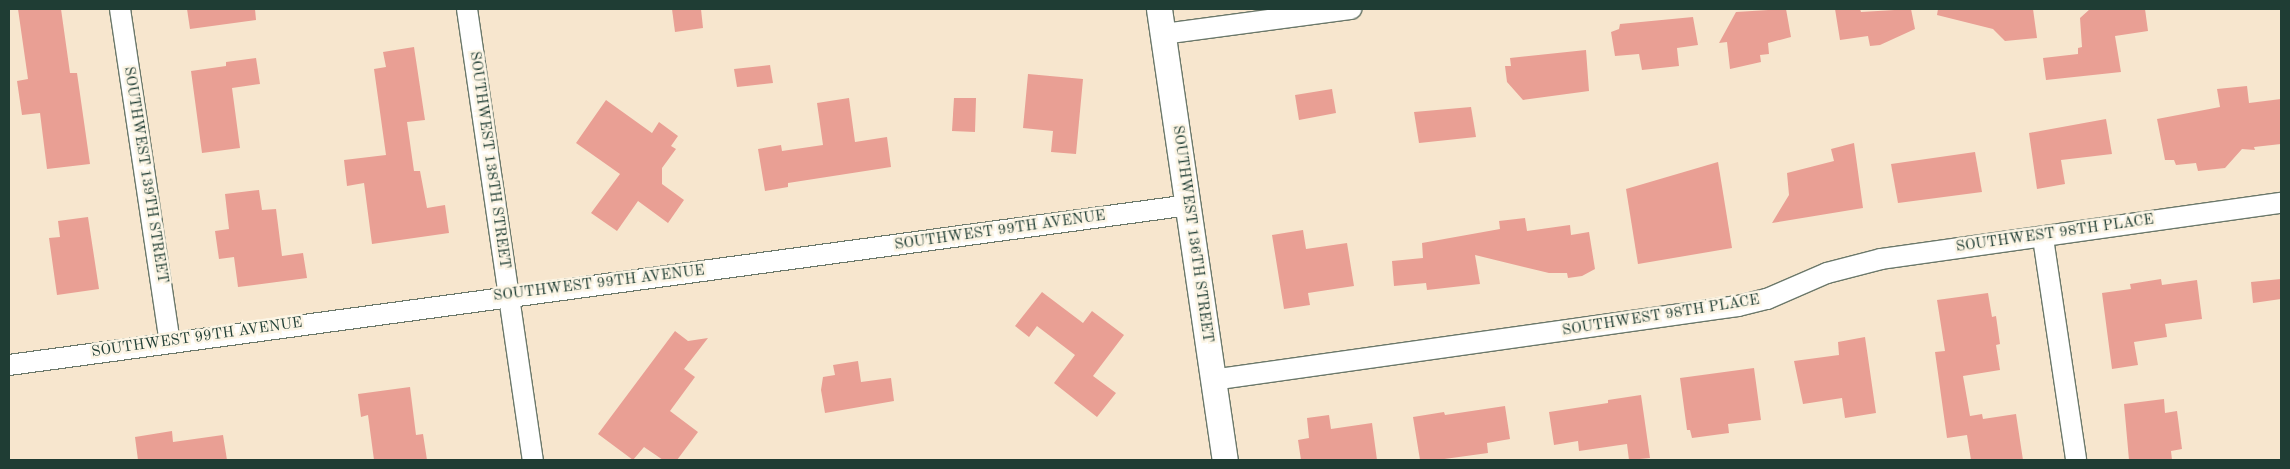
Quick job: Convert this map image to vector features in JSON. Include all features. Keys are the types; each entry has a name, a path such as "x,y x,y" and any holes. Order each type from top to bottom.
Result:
{"street":[{"name":"SOUTHWEST 139TH STREET","path":"120,9 170,342"},
{"name":"SOUTHWEST 138TH STREET","path":"467,9 533,460"},
{"name":"SOUTHWEST 136TH STREET","path":"1159,9 1225,460"},
{"path":"1163,34 1351,9"},
{"name":"SOUTHWEST 98TH PLACE","path":"1212,380 1738,306 1766,299 1854,264 1881,258 2043,238 2281,203"},
{"name":"SOUTHWEST 99TH AVENUE","path":"9,365 1189,205"},
{"path":"2043,238 2076,460"}],"building":[{"path":"18,9 61,9 70,73 77,73 90,164 47,169 40,113 22,115 17,81 28,79"},
{"path":"187,9 255,9 256,20 190,29"},
{"path":"672,9 701,9 703,28 675,32"},
{"path":"1786,9 1791,37 1768,43 1769,54 1760,55 1761,62 1730,69 1727,42 1719,43 1736,12"},
{"path":"1835,9 1860,9 1861,12 1911,9 1915,29 1880,45 1870,46 1868,36 1840,40"},
{"path":"1938,9 2033,9 2037,38 2005,41 1993,29 1937,15"},
{"path":"2090,9 2145,9 2148,31 2115,36 2121,72 2046,80 2043,58 2078,54 2078,48 2082,47 2080,18"},
{"path":"1693,17 1698,45 1677,48 1679,66 1642,70 1639,54 1615,56 1611,32 1619,29 1620,24"},
{"path":"414,47 425,120 407,122 414,171 420,171 427,208 445,205 449,233 372,244 364,183 347,186 344,160 386,155 374,69 386,67 383,52"},
{"path":"1586,50 1589,91 1523,100 1507,82 1505,66 1511,66 1510,58"},
{"path":"256,58 260,84 232,88 240,148 202,153 191,71 226,66 226,62"},
{"path":"770,65 773,83 737,87 734,69"},
{"path":"1028,74 1083,79 1076,154 1051,152 1053,131 1023,128"},
{"path":"2247,86 2249,103 2281,99 2281,144 2254,147 2255,150 2242,149 2225,168 2198,171 2196,163 2176,165 2174,160 2165,160 2157,119 2220,107 2217,89"},
{"path":"1332,89 1336,113 1299,120 1295,95"},
{"path":"849,98 855,142 887,137 891,167 788,183 788,187 765,191 758,149 781,145 782,151 823,145 817,103"},
{"path":"954,98 976,98 975,132 952,131"},
{"path":"606,100 652,133 659,122 678,136 671,146 676,149 662,168 662,184 684,200 668,223 638,201 617,231 591,213 620,174 576,143"},
{"path":"1471,107 1476,137 1419,143 1414,112"},
{"path":"2106,119 2112,154 2061,160 2065,184 2037,189 2029,133"},
{"path":"1854,143 1863,208 1772,223 1789,195 1787,173 1834,161 1831,149"},
{"path":"1975,152 1982,192 1898,203 1891,164"},
{"path":"1718,162 1732,248 1638,264 1626,189"},
{"path":"259,190 262,210 276,209 282,256 303,253 307,278 238,287 234,257 219,259 215,231 229,229 225,194"},
{"path":"88,217 99,289 57,295 49,238 60,237 58,221"},
{"path":"1525,218 1527,231 1570,225 1571,235 1589,232 1595,269 1582,276 1568,278 1567,273 1549,273 1475,255 1480,284 1427,290 1426,283 1394,286 1392,261 1423,258 1422,243 1500,229 1499,221"},
{"path":"1303,230 1306,249 1347,243 1354,286 1308,293 1310,305 1284,309 1272,235"},
{"path":"2161,279 2162,285 2197,280 2202,319 2165,324 2167,337 2134,342 2138,365 2112,369 2102,293 2131,289 2130,284"},
{"path":"2281,279 2281,299 2253,303 2251,282"},
{"path":"1042,292 1083,323 1092,311 1124,335 1093,376 1116,393 1097,417 1054,383 1075,355 1037,326 1029,337 1015,326"},
{"path":"1988,293 1992,317 1996,316 2000,344 1996,345 2000,370 1963,376 1970,416 1982,414 1983,419 2016,414 2023,460 1971,460 1967,435 1947,438 1935,352 1945,351 1937,300"},
{"path":"675,331 688,341 708,338 684,369 695,377 670,411 698,432 677,460 663,460 644,447 633,460 598,434"},
{"path":"1865,337 1876,413 1845,418 1842,398 1803,404 1794,361 1839,355 1838,342"},
{"path":"858,361 861,382 891,378 894,401 825,413 821,390 823,377 835,375 833,365"},
{"path":"1754,368 1761,420 1728,424 1729,433 1692,438 1690,430 1687,430 1680,378"},
{"path":"410,387 416,435 423,434 427,460 374,460 368,415 361,417 358,394"},
{"path":"1641,395 1650,458 1629,460 1627,444 1579,451 1578,441 1554,445 1549,412 1608,403 1608,400"},
{"path":"2164,399 2165,413 2177,411 2182,449 2171,451 2172,460 2129,460 2124,404"},
{"path":"1505,406 1510,439 1487,443 1488,453 1437,460 1420,460 1413,417 1444,412 1445,415"},
{"path":"1329,415 1331,429 1372,423 1377,460 1301,460 1298,440 1309,438 1307,418"},
{"path":"172,431 173,442 223,435 227,460 138,460 135,437"}]}
